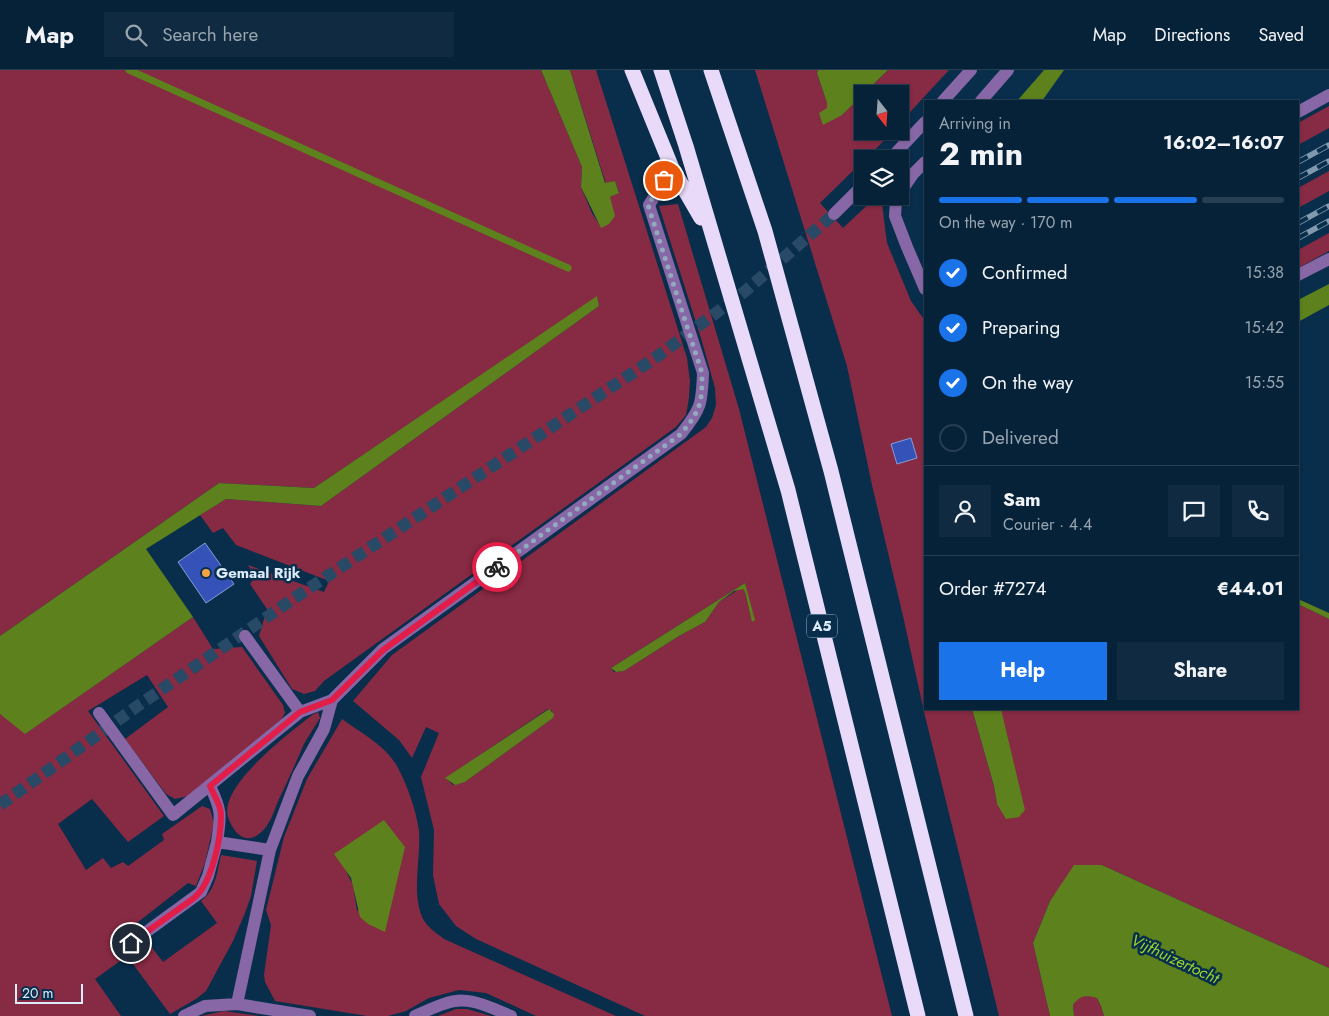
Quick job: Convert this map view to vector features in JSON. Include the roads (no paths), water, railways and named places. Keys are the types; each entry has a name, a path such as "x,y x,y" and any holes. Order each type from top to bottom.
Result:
{"highway":[{"path":"632,70 672,168 714,239"},
{"name":"A5","path":"660,70 686,146 788,490 918,1016"},
{"path":"711,70 765,231 829,462 966,1016"}],"lane":[{"path":"944,100 971,70"},
{"path":"982,100 1008,70"},
{"path":"1299,111 1329,96"},
{"path":"899,150 924,123"},
{"path":"909,180 924,163"},
{"path":"99,713 173,815 300,712 332,700 383,650 681,434 695,417 702,398 702,373 648,205 672,168"},
{"path":"834,214 854,194"},
{"path":"896,205 895,216 924,287"},
{"path":"1299,275 1329,259"},
{"path":"245,636 300,712"},
{"path":"237,1004 270,850 298,776 324,729 332,700"},
{"path":"131,943 201,892 208,876 217,842 221,814 218,802 210,786"},
{"path":"217,842 270,850"},
{"path":"415,1016 442,1004 464,999 485,1004 511,1016"},
{"path":"184,1016 205,1006 237,1004 310,1016"}],"water":[{"path":"541,70 570,70 605,183 615,181 619,193 610,197 615,216 609,224 601,228 581,187 582,167"},
{"path":"818,70 888,70 873,85 854,85 854,103 842,115 823,125 819,113 827,108 827,103 817,73"},
{"path":"1044,70 1064,70 1043,100 1018,100"},
{"path":"1329,284 1329,305 1299,321 1299,299"},
{"path":"597,296 599,306 321,506 226,499 146,549 193,617 25,734 0,714 0,636 219,483 314,488"},
{"path":"745,583 755,620 752,622 745,592 743,589 734,591 719,602 705,622 624,671 616,672 611,668"},
{"path":"1299,599 1329,613 1329,619 1299,604"},
{"path":"549,709 554,714 553,718 465,782 455,785 445,778"},
{"path":"972,710 1001,710 1025,810 1019,817 1006,819 997,804 994,786"},
{"path":"384,820 405,847 385,932 368,924 360,917 351,878 334,854"},
{"name":"Vijfhuizertocht","path":"1074,865 1102,865 1329,968 1329,1016 1104,1016 1097,998 1086,996 1078,999 1073,1005 1074,1016 1050,1016 1033,943 1050,901"}],"waterway":[{"path":"129,70 568,268"}],"tunnel":[{"path":"0,805 139,705 296,597 655,358 743,293 834,214"}],"railway":[{"path":"1299,161 1329,145"},
{"path":"1299,177 1329,161"},
{"path":"1299,222 1329,206"},
{"path":"1299,237 1329,221"}],"place":[{"name":"Gemaal Rijk","path":"206,573"}]}
